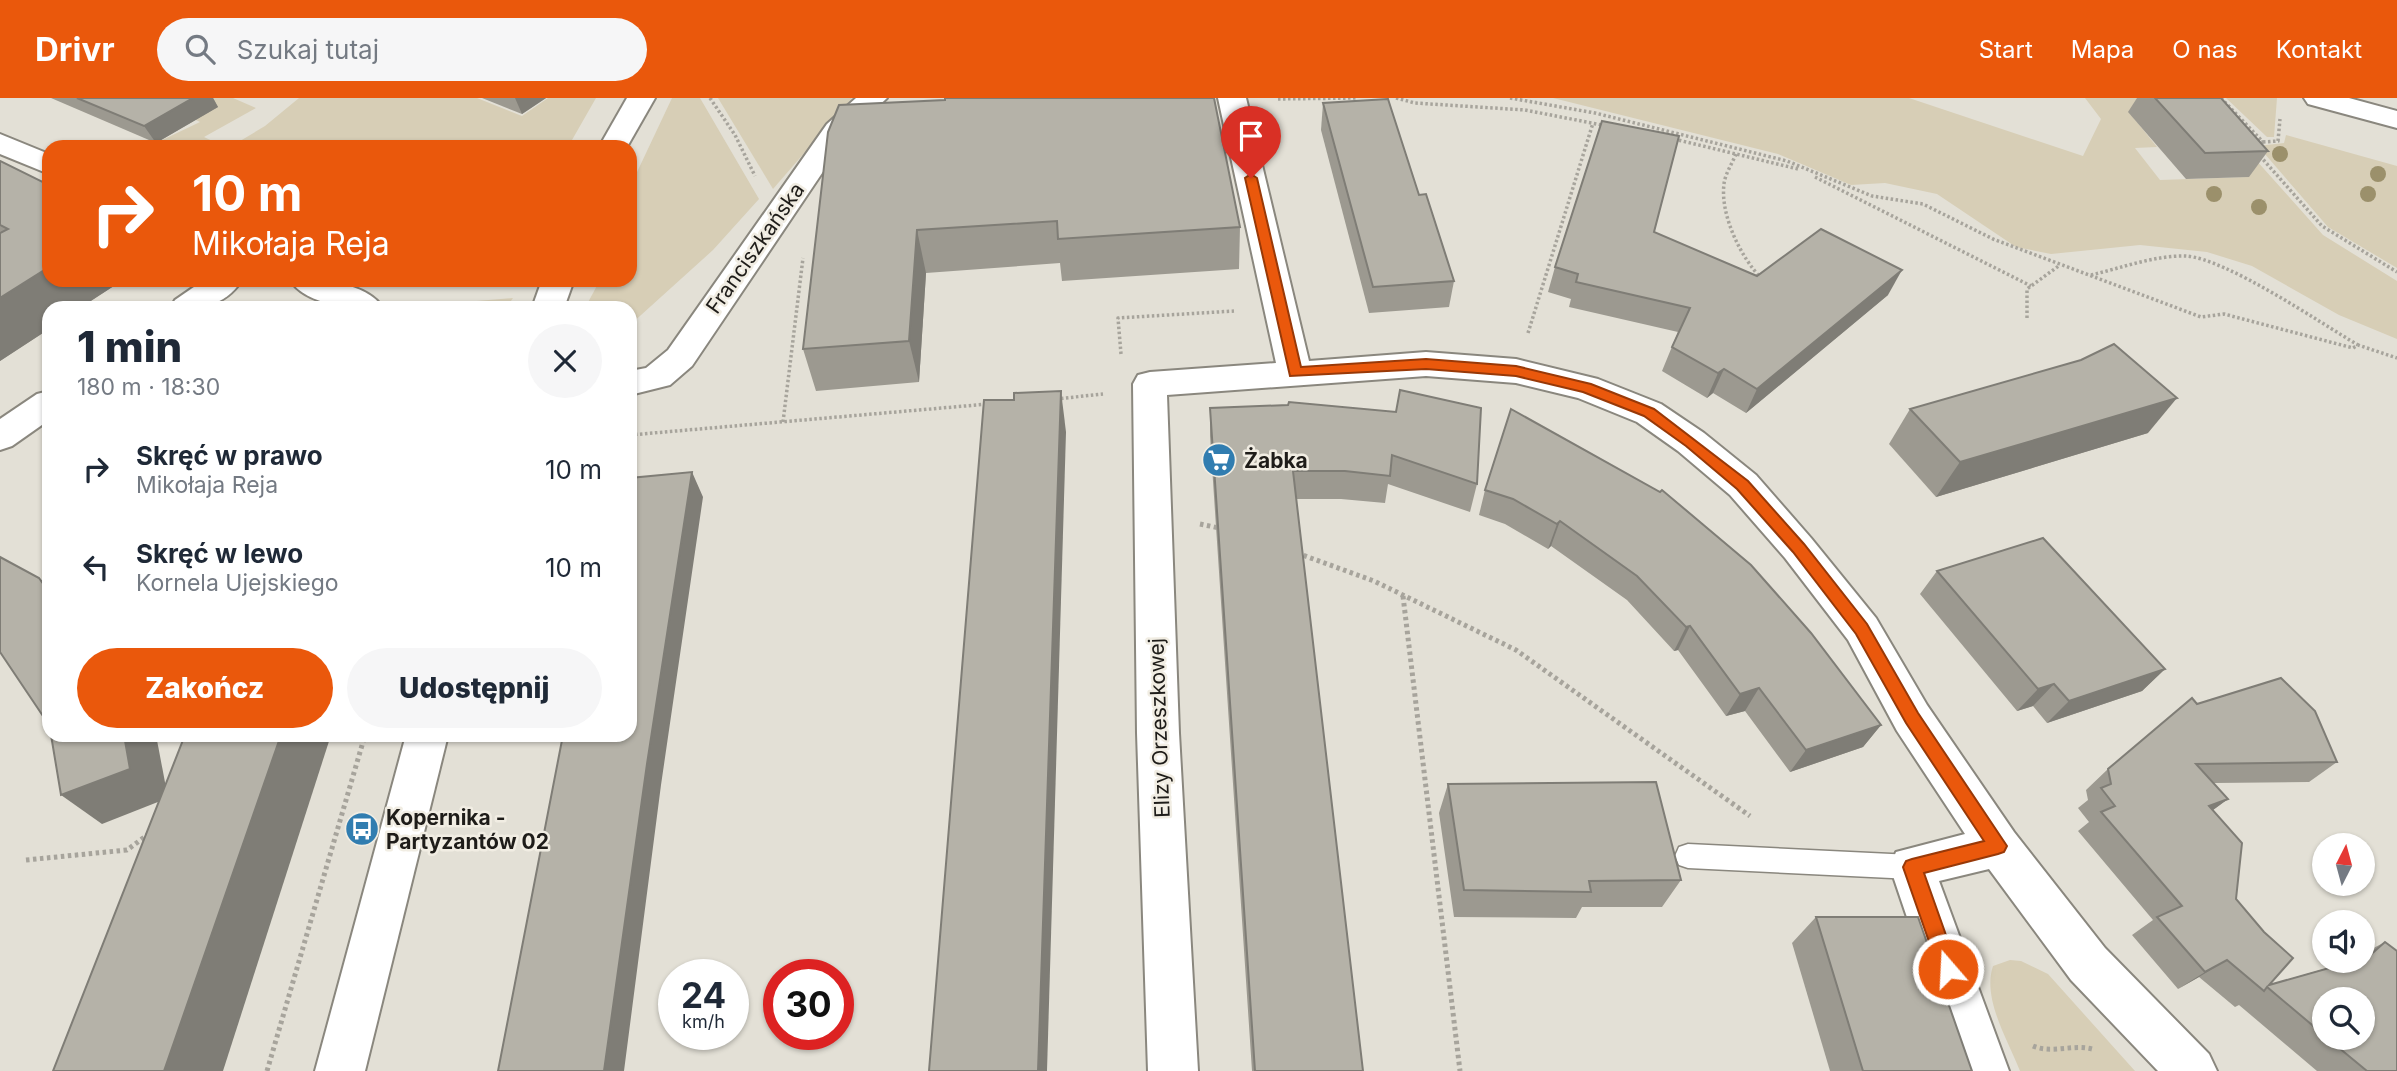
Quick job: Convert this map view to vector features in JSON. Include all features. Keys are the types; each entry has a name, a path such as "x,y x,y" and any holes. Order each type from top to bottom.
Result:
{"street":[{"path":"617,140 641,98"},
{"name":"Franciszkańska","path":"637,382 651,381 667,372 680,358 837,130 873,98"},
{"path":"1232,98 1295,372"},
{"path":"2318,98 2397,120"},
{"path":"0,143 42,162"},
{"path":"196,301 216,287"},
{"path":"321,287 352,301"},
{"path":"1132,389 1295,372 1426,364 1516,371 1586,388 1649,413 1691,442 1742,485 1798,548 1862,629 1912,718 1998,846 2088,964 2192,1071"},
{"name":"Elizy Orzeszkowej","path":"1132,389 1154,517 1158,733 1173,1071"},
{"path":"0,437 42,408"},
{"path":"340,1071 425,742"},
{"path":"1984,1071 1912,867 1998,846"}],"lane":[{"path":"1688,856 1912,867"}],"path":[{"path":"710,98 735,135 758,181 773,195 808,209 783,422"},
{"path":"1275,98 1286,101 1358,98"},
{"path":"1396,98 1415,103 1492,106 1620,128"},
{"path":"1510,98 1595,113 1692,135 1787,161 2031,286"},
{"path":"2221,98 2263,142"},
{"path":"2281,114 2278,141 2248,142 2322,226 2397,272"},
{"path":"1527,339 1593,123"},
{"path":"1661,136 1805,171 1872,196 1923,204 1993,239 2202,317 2224,314 2353,348 2358,345"},
{"path":"1736,154 1724,183 1724,202 1744,254 1755,273 1768,283"},
{"path":"2090,275 2162,259 2183,256 2201,258 2251,282 2358,345 2397,358"},
{"path":"2027,318 2027,289 2061,264"},
{"path":"1121,355 1118,318 1281,308"},
{"path":"1047,399 1132,389"},
{"path":"637,434 992,404"},
{"path":"1154,517 1230,531"},
{"path":"1295,553 1374,581 1516,650 1773,833 1787,861"},
{"path":"1403,595 1460,1071"},
{"path":"267,1071 363,742"},
{"path":"26,860 127,850 155,829"},
{"path":"2030,1045 2041,1051 2081,1045 2105,1055"}],"shaded area":[{"path":"206,98 233,98 256,108 204,137 210,140 162,140 200,122 184,114"},
{"path":"299,98 477,98 522,116 548,98 596,98 572,140 242,140 265,126"},
{"path":"672,98 700,98 759,199 713,250 637,319 637,301 589,301 596,287 637,287 637,172"},
{"path":"718,98 852,98 773,189"},
{"path":"1553,98 1909,98 2083,156 2101,119 2085,98 2213,98 2129,112 2157,147 2135,148 2160,180 2248,177 2247,150 2323,235 2397,281 2397,339 2339,315 2252,266 2207,252 2140,245 2051,254 2016,247 1937,194 1885,183 1851,185 1778,154"},
{"path":"2226,98 2277,98 2274,137 2267,137"},
{"path":"2286,135 2397,166 2397,268 2328,227 2258,146 2284,143"},
{"path":"513,298 511,301 477,301"},
{"path":"2010,960 2021,961 2048,974 2135,1071 2020,1071 1998,1019 1991,992 1993,966"}],"building":[{"path":"77,98 193,98 144,126"},
{"path":"945,98 1214,98 1240,227 1058,239 1057,221 917,230 909,341 803,349 828,132 839,105"},
{"path":"2155,98 2221,98 2268,151 2205,153"},
{"path":"1388,99 1419,195 1426,194 1454,281 1373,287 1323,103"},
{"path":"1602,121 1679,136 1654,232 1757,276 1821,229 1902,270 1757,389 1724,369 1718,373 1672,347 1690,308 1576,282 1578,274 1555,267"},
{"path":"0,161 42,182 42,271 0,298 0,233 8,229 0,225"},
{"path":"2114,344 2177,398 1960,462 1910,409 2081,360"},
{"path":"1400,390 1481,408 1477,484 1392,455 1390,476 1345,471 1293,471 1363,1071 1255,1071 1210,408 1288,405 1289,402 1396,412"},
{"path":"1061,391 1038,1071 929,1071 984,400 1014,400 1014,393"},
{"path":"1511,409 1660,492 1662,490 1751,565 1811,633 1881,725 1806,750 1759,688 1740,694 1690,626 1686,627 1637,576 1560,521 1557,524 1513,499 1485,490"},
{"path":"692,472 604,1071 498,1071 562,742 637,742 637,477"},
{"path":"2043,538 2165,669 2069,701 2054,684 2038,689 1937,571"},
{"path":"0,557 42,582 42,715 0,652"},
{"path":"2281,678 2315,711 2337,762 2196,764 2228,799 2209,806 2242,843 2236,899 2264,932 2293,958 2269,985 2312,973 2375,973 2375,951 2385,942 2397,951 2397,1071 2367,1071 2342,1050 2375,1050 2375,987 2312,987 2312,1025 2267,987 2264,991 2227,960 2205,972 2157,917 2182,906 2101,812 2115,806 2101,788 2111,784 2108,769 2192,698 2197,704"},
{"path":"52,742 125,742 130,769 61,795"},
{"path":"182,742 279,742 164,1071 53,1071"},
{"path":"1656,782 1681,880 1589,881 1591,892 1464,890 1448,784"},
{"path":"1816,917 1918,917 1972,1071 1863,1071"}],"place":[{"name":"Żabka","path":"1219,460"},
{"name":"Kopernika - Partyzantów 02","path":"362,829"}],"route":[{"path":"1251,178 1295,372 1426,364 1516,371 1586,388 1649,413 1691,442 1742,485 1798,548 1862,629 1912,718 1998,846 1912,867 1948,969"}]}
